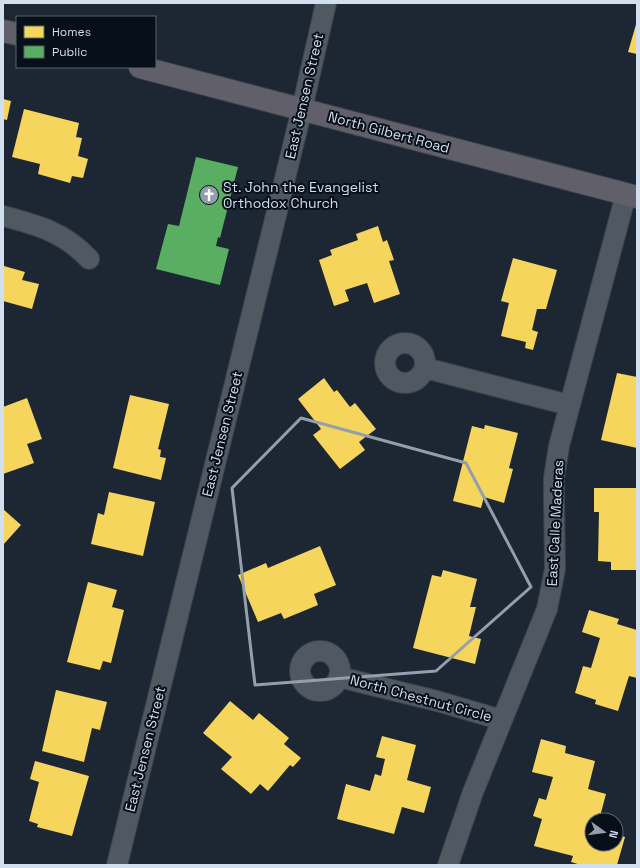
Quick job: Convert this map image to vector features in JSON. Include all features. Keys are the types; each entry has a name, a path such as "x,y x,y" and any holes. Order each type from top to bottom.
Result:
{"main road":[{"path":"3,31 16,34"},
{"name":"North Gilbert Road","path":"144,68 632,196"}],"street":[{"name":"East Jensen Street","path":"117,865 302,109 326,3"},
{"name":"East Calle Maderas","path":"448,865 467,806 547,609 555,569 556,548 554,478 559,446 569,405 632,196"},
{"path":"3,216 51,230 78,248 89,259"},
{"path":"425,368 569,405"},
{"name":"North Chestnut Circle","path":"339,677 436,701 502,720"}],"highlighted area":[{"path":"301,418 466,463 531,587 436,671 255,685 232,488"}],"building: Homes":[{"path":"637,21 637,54 628,52"},
{"path":"3,99 11,101 7,120 3,119"},
{"path":"24,109 79,123 76,137 82,138 78,156 88,159 83,178 72,176 70,183 38,174 40,164 12,157"},
{"path":"378,226 383,242 387,240 394,260 389,261 400,294 374,303 367,283 345,290 349,301 334,306 319,260 332,255 330,250 358,240 356,234"},
{"path":"513,258 557,270 546,309 537,309 532,330 538,332 533,350 525,348 526,342 501,336 509,303 501,301"},
{"path":"4,266 25,272 22,280 39,284 32,309 3,301"},
{"path":"617,373 637,377 637,448 601,440"},
{"path":"324,378 334,392 337,390 350,407 355,403 376,429 359,442 365,450 340,469 313,435 321,429 298,399"},
{"path":"130,395 169,404 158,449 161,450 160,457 166,458 161,480 113,468"},
{"path":"27,398 42,439 27,444 34,463 3,474 3,407"},
{"path":"485,425 518,433 509,468 513,469 504,503 484,497 481,508 453,501 472,426 484,429"},
{"path":"594,488 637,488 637,570 611,570 611,562 598,561 599,512 594,512"},
{"path":"109,492 155,502 143,556 91,544 98,513 104,515"},
{"path":"3,509 21,525 3,545"},
{"path":"320,546 336,585 314,594 318,605 284,619 281,613 258,622 238,575 266,563 268,568"},
{"path":"443,570 477,579 470,607 476,607 469,636 481,639 475,664 413,648 432,575 441,577"},
{"path":"88,582 117,590 112,607 124,610 111,663 103,661 100,670 67,662"},
{"path":"589,610 619,619 617,624 637,630 637,678 629,676 618,711 595,704 596,700 575,693 583,666 591,668 600,638 582,632"},
{"path":"56,690 107,702 100,730 92,728 84,762 42,751"},
{"path":"230,701 253,720 259,713 289,738 284,744 301,758 293,767 290,765 268,791 260,784 251,794 221,769 232,757 203,733"},
{"path":"382,736 416,745 407,780 431,787 424,813 402,807 394,834 337,819 346,784 370,791 375,774 381,776 385,759 376,757"},
{"path":"541,739 566,746 565,753 595,761 588,789 606,794 601,812 584,812 584,852 621,852 617,865 581,865 571,862 573,856 534,846 542,819 533,816 539,798 546,800 553,777 532,772"},
{"path":"35,761 89,776 72,836 37,827 38,824 29,821 39,782 30,779"}],"building: Public":[{"name":"St. John the Evangelist Orthodox Church","path":"196,157 238,167 220,238 218,237 216,246 229,249 220,285 156,269 168,224 179,226"}],"place":[{"name":"St. John the Evangelist Orthodox Church","path":"209,195"}]}
